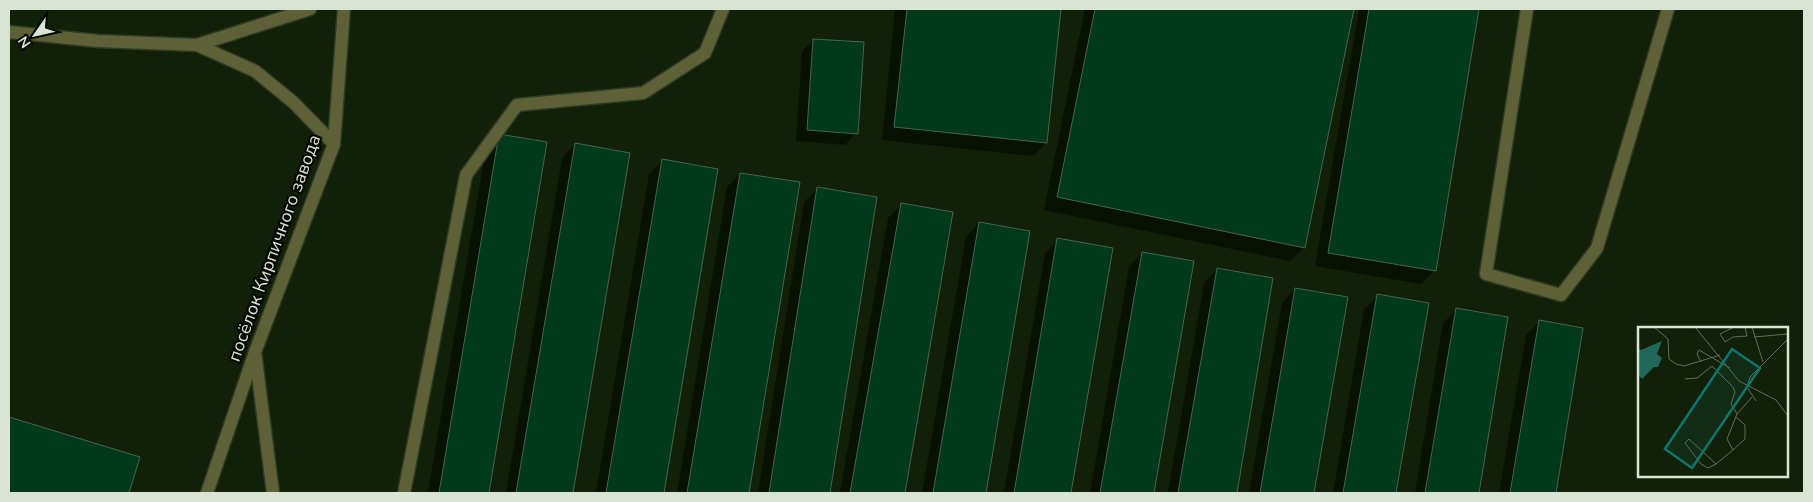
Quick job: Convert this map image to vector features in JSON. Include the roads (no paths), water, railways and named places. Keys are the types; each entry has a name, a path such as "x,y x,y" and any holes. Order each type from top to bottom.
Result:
{"street":[{"path":"9,32 98,41 197,45 310,9"},
{"name":"посёлок Кирпичного завода","path":"207,493 255,352 334,144 344,9"},
{"path":"404,493 466,175 516,105 643,93 705,54 723,9"},
{"path":"1527,9 1486,274 1561,295 1597,248 1668,9"},
{"path":"197,45 255,71 294,102 334,144"},
{"path":"255,352 273,493"}]}
